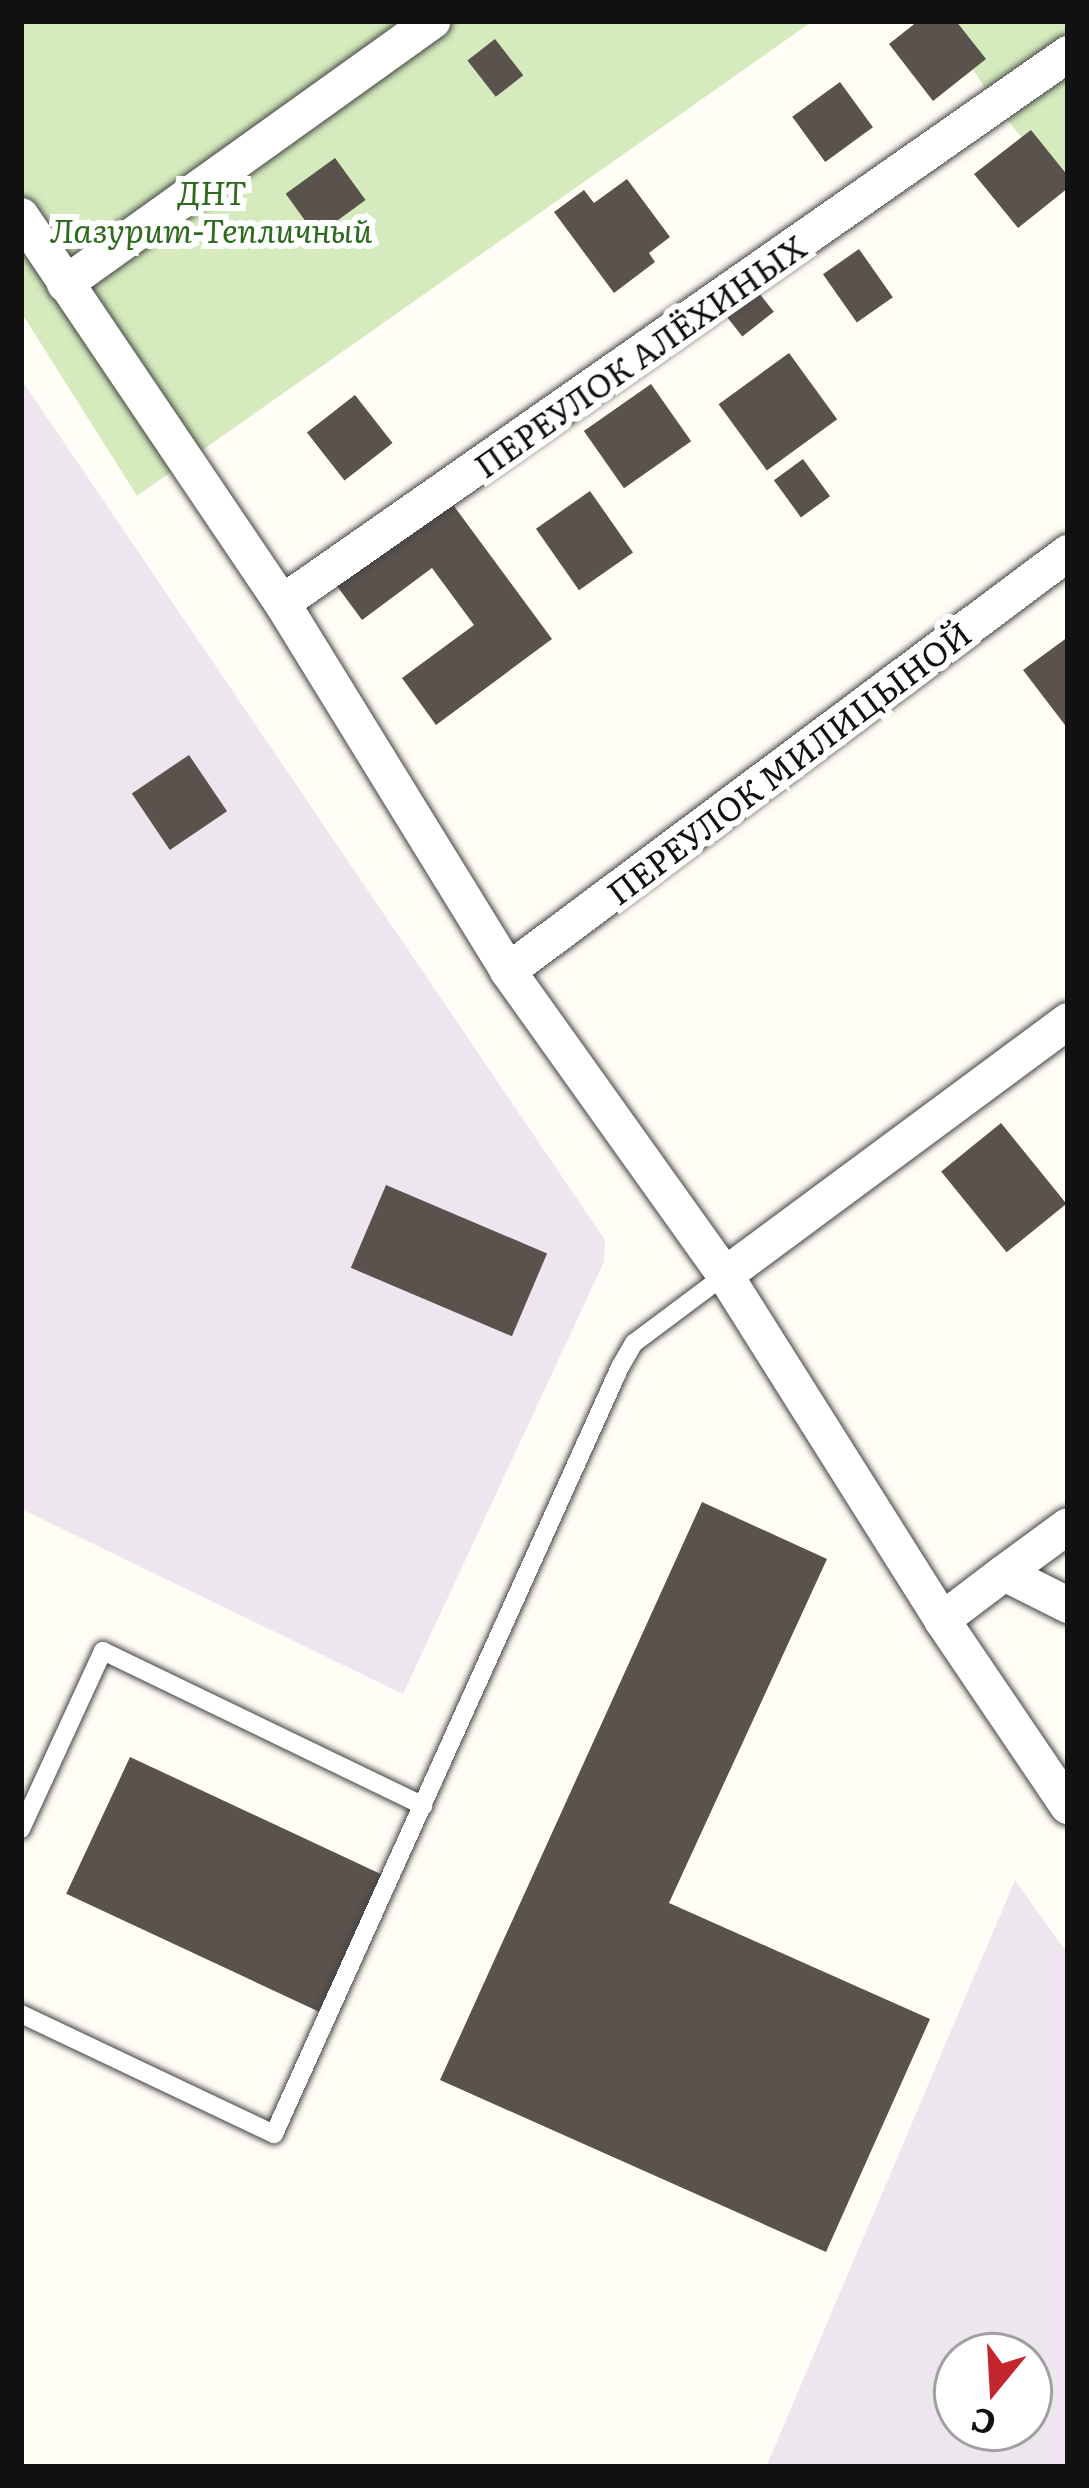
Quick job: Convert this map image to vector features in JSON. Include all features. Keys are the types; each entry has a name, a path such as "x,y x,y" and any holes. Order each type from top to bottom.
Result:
{"street":[{"path":"65,284 433,21"},
{"name":"ПЕРЕУЛОК АЛЁХИНЫХ","path":"282,603 1068,54"},
{"path":"21,216 282,603 508,971 725,1275 942,1620 1068,1806"},
{"name":"ПЕРЕУЛОК МИЛИЦЫНОЙ","path":"508,971 1068,553"},
{"path":"725,1275 1068,1021"},
{"path":"942,1620 1068,1526"},
{"path":"1004,1573 1068,1605"}],"lane":[{"path":"21,2014 274,2134 620,1366 634,1343 725,1275"},
{"path":"21,1829 103,1652 423,1806"}],"shaded area":[{"path":"21,379 605,1240 604,1262 403,1694 21,1509"},
{"path":"1015,1880 1068,1954 1068,2467 766,2467"}],"green space":[{"name":"ДНТ Лазурит-Тепличный","path":"21,21 813,21 137,496 21,312"},
{"path":"943,21 1068,21 1068,194 996,106"}],"building":[{"path":"918,21 956,21 986,59 933,101 889,44"},
{"path":"495,39 523,75 496,97 467,61"},
{"path":"840,82 873,127 825,162 792,117"},
{"path":"1031,130 1068,176 1068,188 1018,228 974,174"},
{"path":"335,158 366,200 316,236 286,194"},
{"path":"627,179 670,237 649,253 655,262 614,293 554,212 584,190 594,203"},
{"path":"859,249 893,297 857,323 823,274"},
{"path":"756,289 774,312 742,336 724,314"},
{"path":"789,353 837,419 767,470 719,404"},
{"path":"651,384 691,441 624,488 584,431"},
{"path":"355,395 393,443 344,481 307,433"},
{"path":"803,459 830,496 801,517 774,480"},
{"path":"590,491 633,552 579,590 536,529"},
{"path":"448,498 552,639 436,725 402,678 474,625 432,568 362,620 334,582"},
{"path":"1068,637 1068,729 1023,670"},
{"path":"189,755 227,811 170,850 132,794"},
{"path":"1001,1123 1066,1204 1007,1252 941,1171"},
{"path":"386,1185 547,1253 512,1336 351,1268"},
{"path":"702,1502 827,1559 669,1903 930,2019 826,2252 440,2080"},
{"path":"130,1757 383,1875 319,2012 66,1894"}]}
